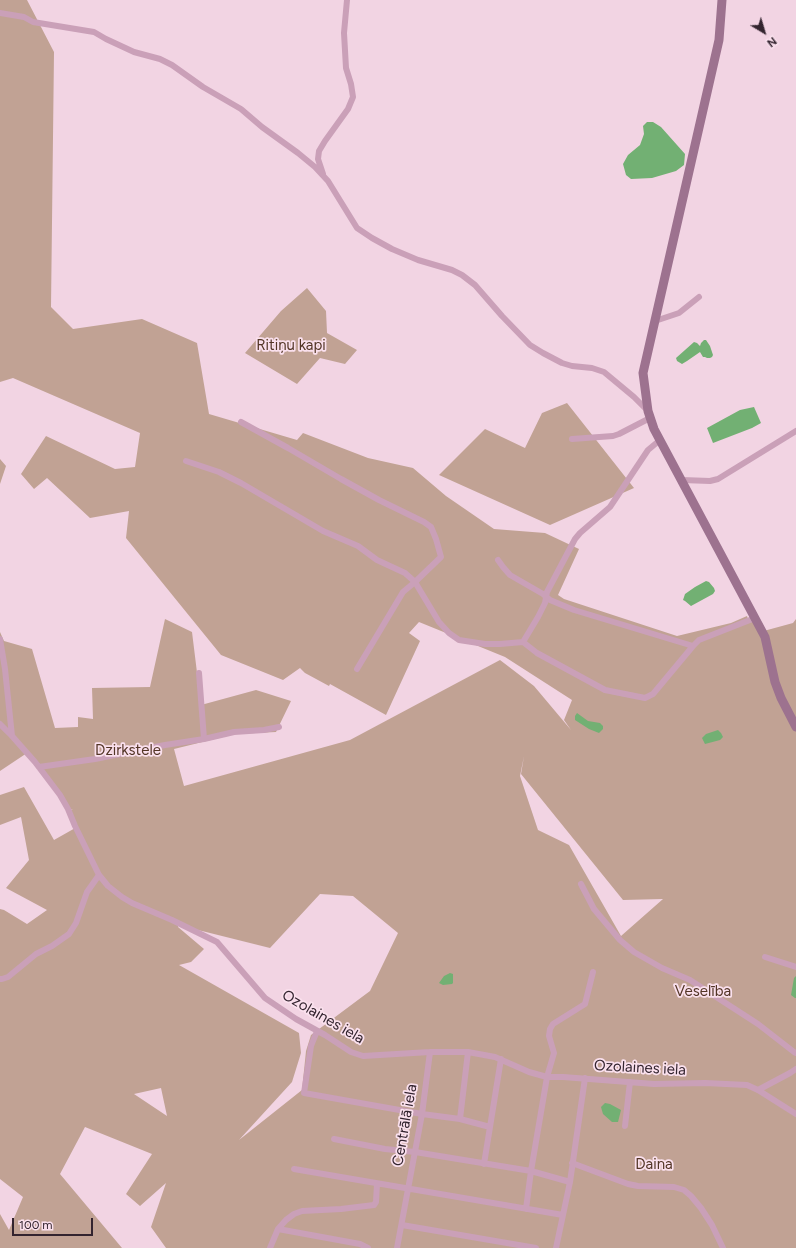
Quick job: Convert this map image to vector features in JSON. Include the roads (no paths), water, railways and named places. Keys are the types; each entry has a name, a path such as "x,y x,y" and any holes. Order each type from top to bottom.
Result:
{"street":[{"path":"323,176 318,159 319,151 348,109 353,97 346,68 344,33 347,0"},
{"path":"722,0 719,40 643,373 649,415 654,428 765,637 777,687 796,727"},
{"path":"0,13 24,17 33,22 94,32 134,52 160,59 172,65 203,87 241,109 262,127 315,167 328,181 357,228 372,238 418,260 452,270 475,285 530,345 562,363 572,366 592,368 604,372 634,397 649,415"},
{"path":"655,321 679,313 699,297"},
{"path":"634,397 645,391"},
{"path":"572,439 612,436 619,434 649,415"},
{"path":"241,422 379,500 424,522 430,528 436,539 441,557 403,592 357,669"},
{"path":"682,480 710,481 718,479 796,431"},
{"path":"523,642 538,617 545,603 547,592 575,539 610,506 648,450 660,440"},
{"path":"186,461 219,472 241,483 323,530 358,546 377,560 405,573 415,582 439,622 449,633 459,640 485,644 523,642 537,653 604,690 645,698 650,696 699,640 755,618"},
{"path":"498,560 510,575 550,600 574,610 693,646"},
{"path":"0,639 5,669 12,736"},
{"path":"199,673 204,739"},
{"name":"Ozolaines iela","path":"0,724 39,767 60,795 99,875 115,892 132,904 172,920 217,942 265,998 296,1020 325,1035 350,1052 363,1056 430,1052 468,1052 501,1059 529,1072 547,1077 563,1076 654,1084 705,1083 747,1085 758,1090 796,1114"},
{"path":"39,767 68,764 234,732 264,730 279,727"},
{"path":"0,978 2,979 8,977 36,954 52,946 69,934 76,923 87,892 99,875"},
{"path":"581,884 594,909 620,940 634,952 662,968 690,980 758,1024 796,1053"},
{"path":"765,957 796,967"},
{"path":"526,1209 547,1077 554,1053 549,1036 550,1029 553,1024 561,1018 585,1004 593,972"},
{"path":"317,1031 311,1046 304,1093 422,1114 460,1119 490,1127"},
{"name":"Centrālā iela","path":"397,1248 422,1114 430,1052"},
{"path":"460,1119 468,1052"},
{"path":"484,1164 501,1059"},
{"path":"758,1090 796,1069"},
{"path":"556,1248 570,1182 585,1078"},
{"path":"626,1126 630,1082"},
{"path":"334,1138 385,1149 415,1152 531,1171 570,1182"},
{"path":"572,1163 628,1184 638,1186 674,1187 684,1190 701,1208 712,1225 723,1248"},
{"path":"294,1170 563,1215"},
{"path":"270,1248 278,1229 290,1217 302,1211 374,1205 376,1202 377,1184"},
{"path":"402,1225 536,1248"},
{"path":"278,1229 360,1244 368,1248"}],"park label":[{"name":"Ritiņu kapi","path":"291,346"},
{"name":"Dzirkstele","path":"128,751"},
{"name":"Veselība","path":"703,992"},
{"name":"Daina","path":"654,1165"}]}
